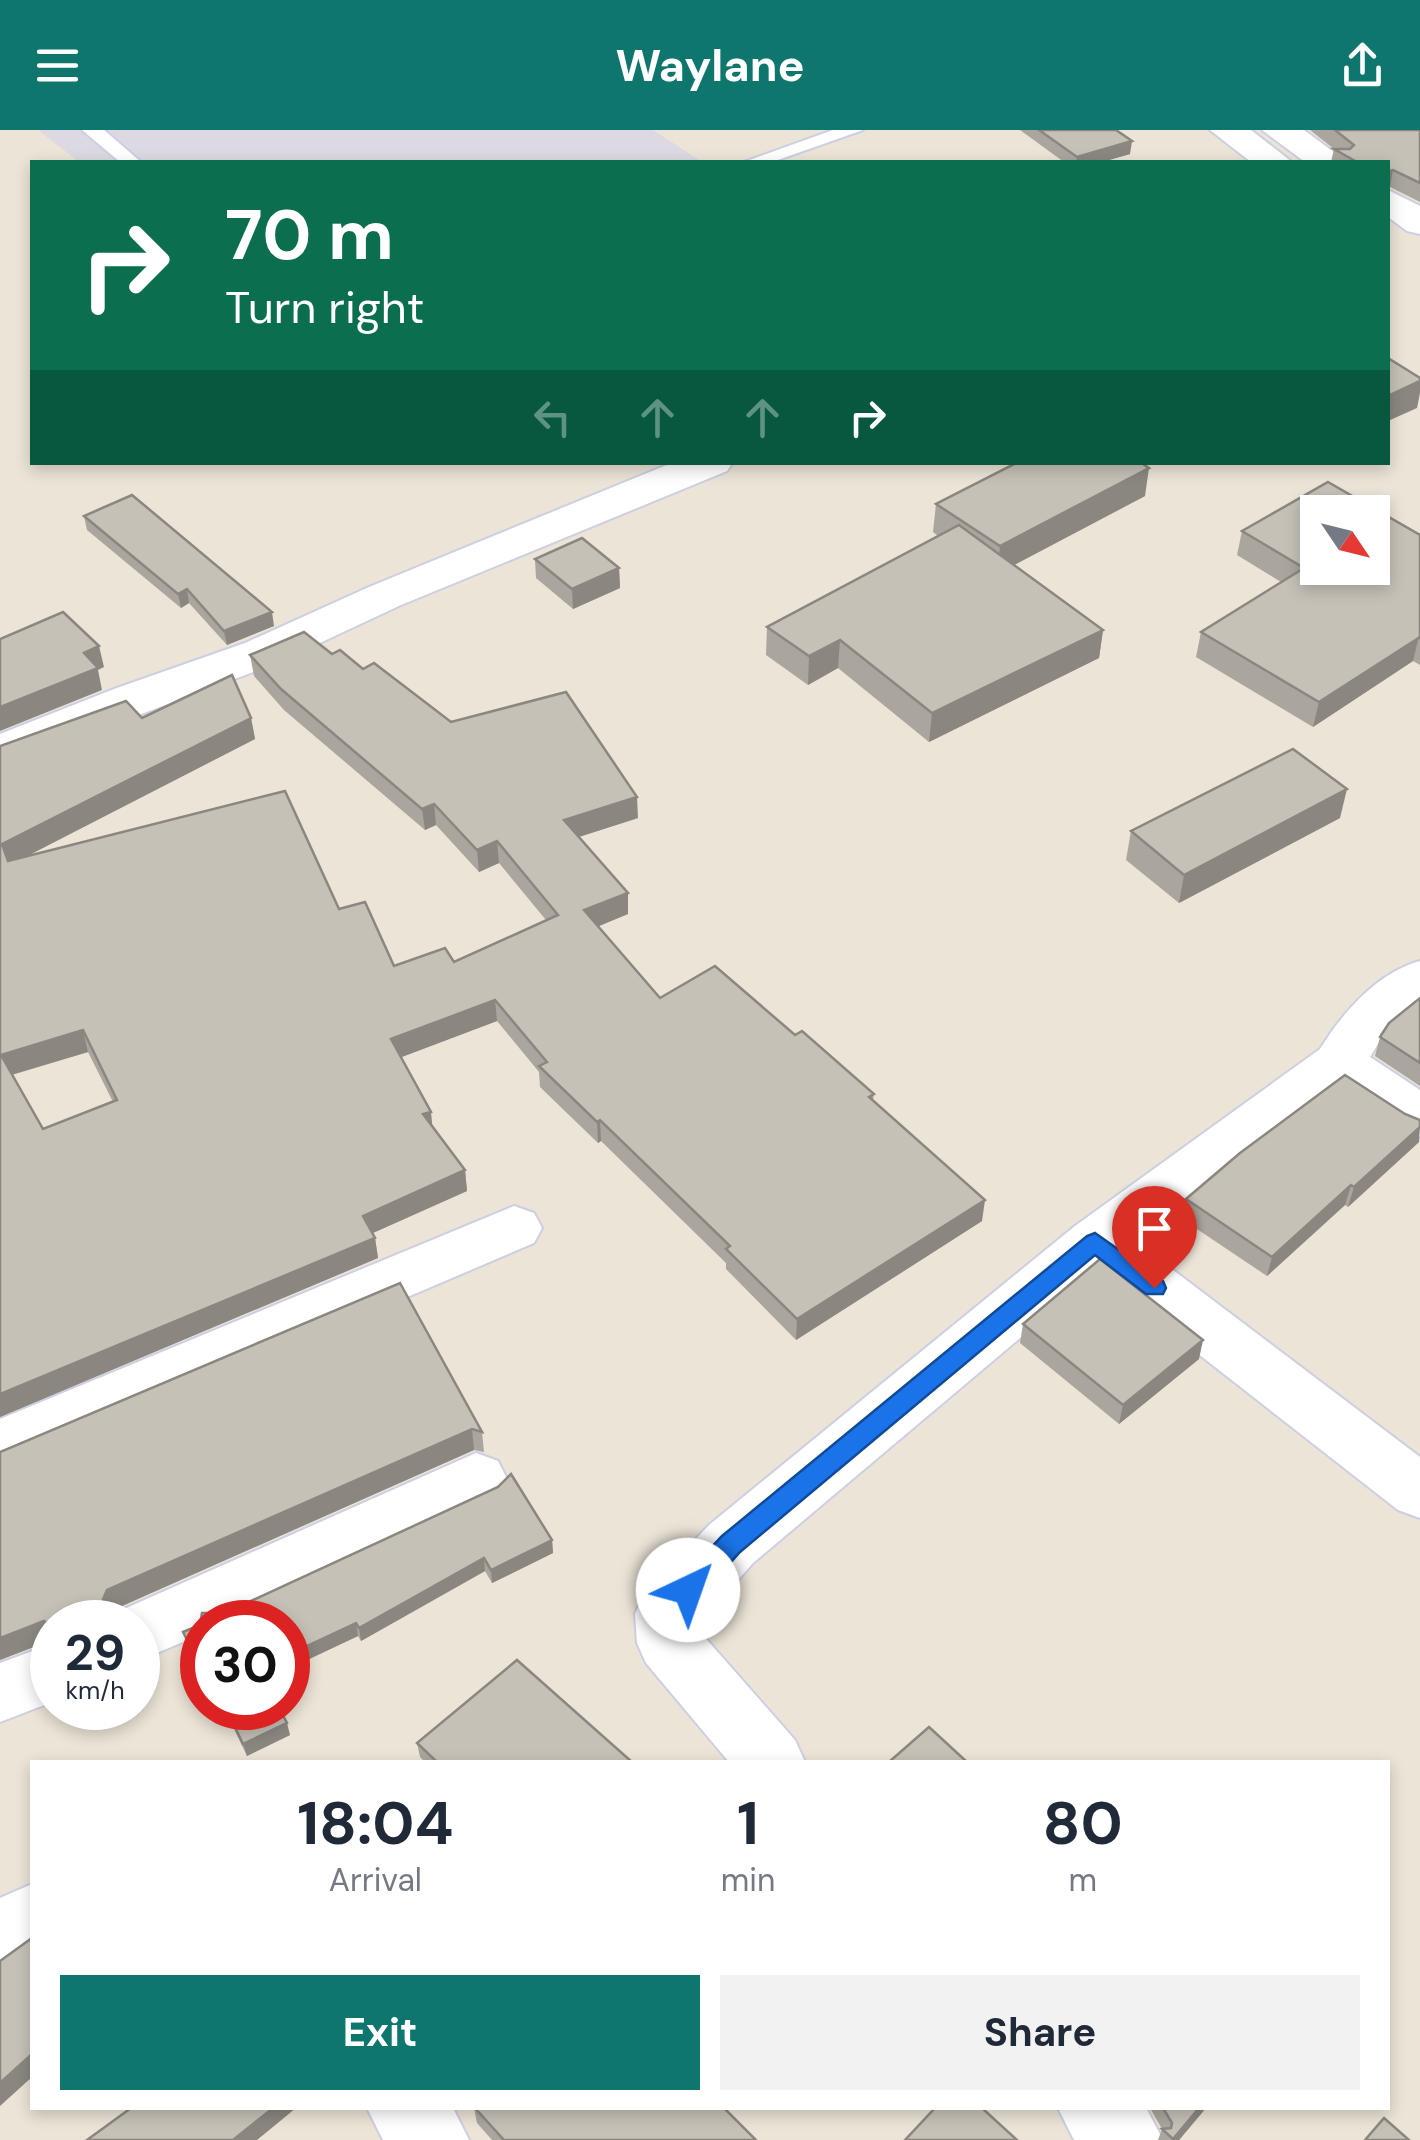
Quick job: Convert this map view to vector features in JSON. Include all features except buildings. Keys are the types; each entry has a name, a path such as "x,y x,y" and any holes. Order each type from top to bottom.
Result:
{"street":[{"path":"1228,130 1271,160"},
{"path":"1280,130 1326,160"},
{"path":"1390,202 1420,222"},
{"path":"1390,235 1420,255"},
{"path":"0,752 261,652 385,596 705,465"},
{"path":"769,1760 669,1643 667,1614 731,1544 1095,1242 1340,1063 1362,1026 1420,979"},
{"path":"1340,1063 1420,1117"},
{"path":"0,1446 514,1228"},
{"path":"1095,1242 1420,1492"},
{"path":"160,1623 476,1479"},
{"path":"0,1693 30,1681"},
{"path":"0,1938 30,1919"},
{"path":"406,2110 432,2140"},
{"path":"1097,2110 1126,2140"}],"lane":[{"path":"95,134 132,130"},
{"path":"760,160 853,130"},
{"path":"95,134 128,160"}],"shaded area":[{"path":"38,130 653,130 699,160 76,160"}],"route":[{"path":"688,1590 731,1544 1095,1242 1154,1288"}]}
